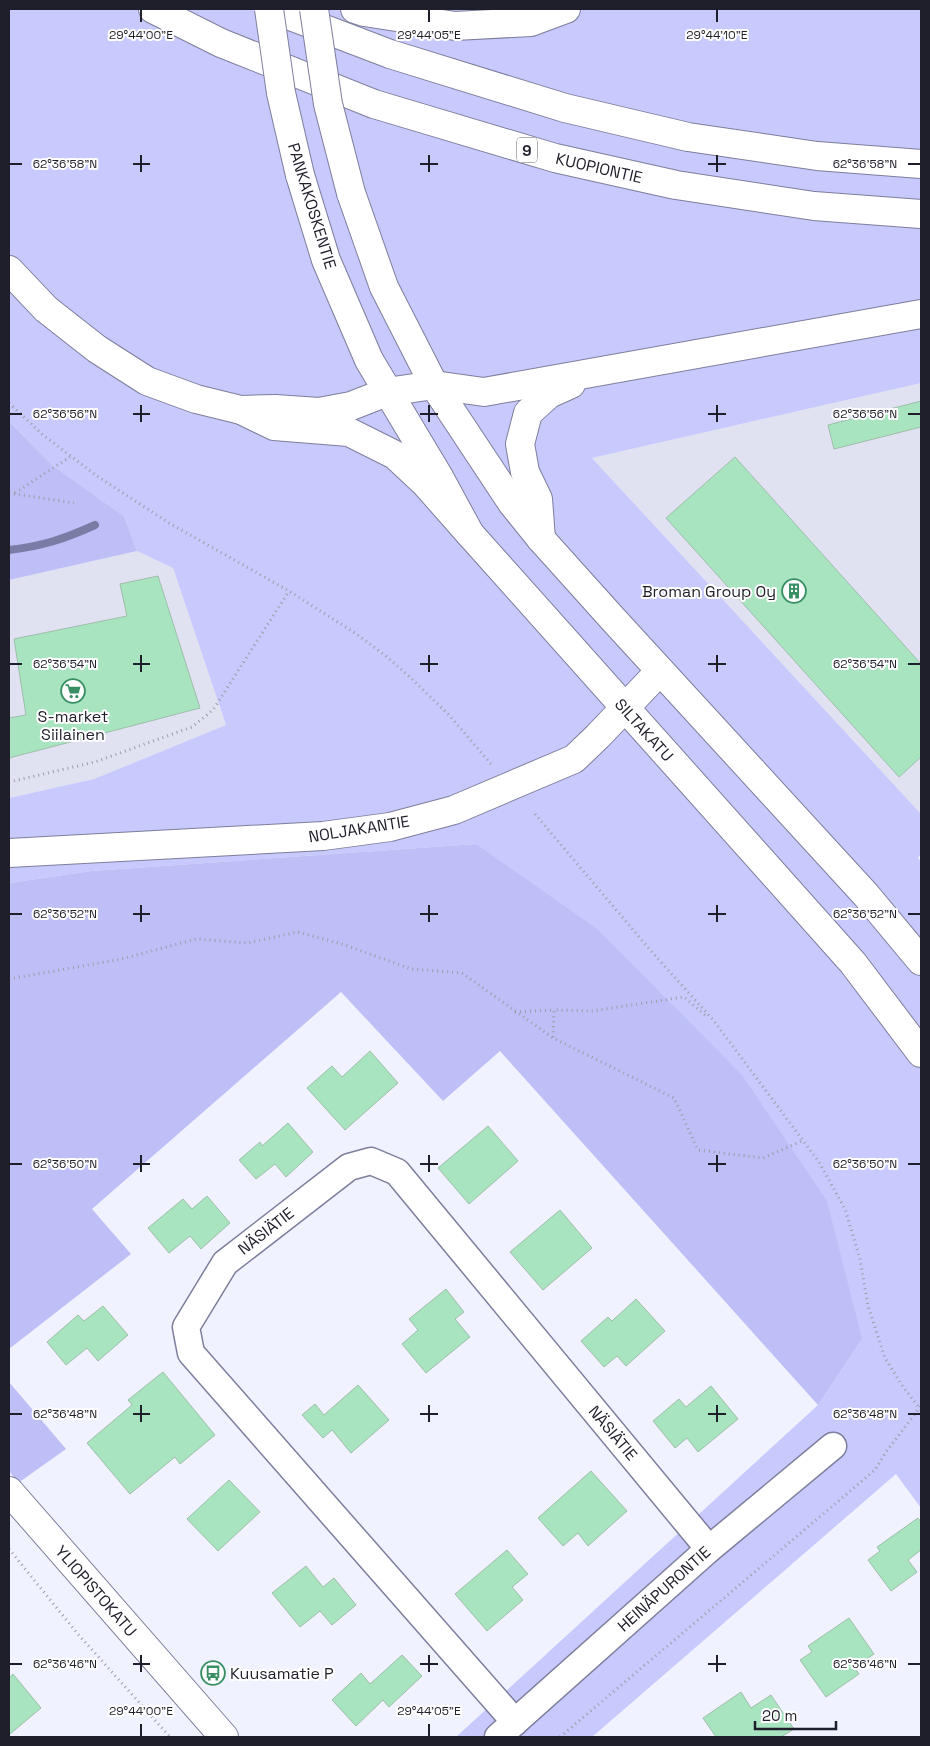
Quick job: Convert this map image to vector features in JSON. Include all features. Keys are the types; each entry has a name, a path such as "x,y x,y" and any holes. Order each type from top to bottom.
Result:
{"main road":[{"name":"KUOPIONTIE","path":"153,9 221,43 374,104 554,158 676,185 814,206 921,214"},
{"path":"271,9 390,54 565,108 688,137 817,156 921,164"},
{"name":"PANKAKOSKENTIE","path":"271,9 281,93 300,175 326,260 370,360 388,392"},
{"path":"314,9 328,104 351,193 384,287 434,385 512,502 541,538 660,671 866,895 921,961"},
{"path":"355,9 456,26 531,22 566,9"},
{"path":"9,270 46,310 97,349 148,381 196,399 241,410 274,426 348,432 395,455 425,483 470,534"},
{"path":"241,410 275,409 319,412 351,406 388,392 434,385 484,392 921,314"},
{"path":"541,538 538,499 525,472 520,444 528,413 548,394 598,373"},
{"name":"SILTAKATU","path":"388,392 439,477 470,534 624,709 853,963 921,1054"},
{"name":"NOLJAKANTIE","path":"9,853 323,836 390,827 454,810 574,759 660,671"},
{"name":"YLIOPISTOKATU","path":"9,1490 224,1737"}],"street":[{"name":"NÄSIÄTIE","path":"507,1730 191,1353 186,1327 225,1262 349,1167 371,1161 397,1172 709,1549"},
{"name":"HEINÄPURONTIE","path":"507,1730 709,1549 833,1446"}],"path":[{"path":"9,403 43,436 70,457 169,523 289,591 386,656 450,715 491,764"},
{"path":"15,493 70,457"},
{"path":"9,493 74,503"},
{"path":"9,782 95,762 192,727 213,710 289,591"},
{"path":"535,814 645,944 714,1021 819,1162 845,1209 860,1259 868,1306 885,1358 901,1384 920,1408 875,1470 560,1737"},
{"path":"9,979 122,959 196,940 247,943 298,932 345,945 411,969 462,973 553,1038 674,1098 698,1150 764,1158 804,1140"},
{"path":"515,1012 554,1010 592,1012 684,998 714,1021"},
{"path":"553,1038 554,1010"},
{"path":"9,1549 77,1633 170,1737"}],"shaded area":[{"path":"9,9 921,9 921,383 592,458 921,814 921,854 918,858 921,862 921,1508 896,1474 592,1737 456,1737 818,1405 862,1339 476,844 91,871 9,883 9,798 94,779 226,725 173,568 137,551 124,516 52,465 9,421"},
{"path":"921,383 921,814 592,458"},
{"path":"9,421 52,465 124,516 137,551 9,580"},
{"path":"137,551 173,568 226,725 94,779 9,798 9,580"},
{"path":"476,844 597,929 742,1075 827,1201 862,1339 818,1405 500,1051 443,1101 341,992 92,1209 131,1254 9,1349 9,883 91,871"},
{"path":"9,1382 66,1449 18,1483 9,1471"}],"building":[{"path":"921,401 921,427 834,449 828,425"},
{"name":"Broman Group Oy","path":"735,457 921,664 921,757 899,777 666,518"},
{"path":"158,576 200,708 9,758 9,718 26,715 14,639 127,616 120,584"},
{"path":"370,1051 398,1083 345,1130 307,1088 332,1066 342,1077"},
{"path":"288,1123 313,1152 286,1177 275,1164 256,1179 239,1160 260,1142 262,1146"},
{"path":"488,1126 518,1161 469,1204 438,1168"},
{"path":"207,1196 230,1223 201,1249 190,1236 169,1253 148,1228 183,1199 192,1209"},
{"path":"560,1210 592,1248 543,1290 510,1252"},
{"path":"446,1289 464,1312 455,1319 470,1337 426,1373 402,1344 418,1330 409,1319"},
{"path":"636,1299 665,1331 626,1366 617,1356 604,1367 581,1341 608,1317 612,1321"},
{"path":"103,1306 128,1335 98,1361 87,1348 66,1365 47,1342 78,1315 84,1321"},
{"path":"163,1372 215,1435 180,1464 175,1457 130,1494 87,1443 132,1405 128,1400"},
{"path":"358,1385 389,1420 351,1453 332,1430 323,1438 302,1415 315,1404 324,1415"},
{"path":"711,1386 738,1419 698,1452 687,1438 675,1448 653,1421 679,1399 686,1407"},
{"path":"591,1471 627,1511 588,1546 578,1533 563,1546 538,1518"},
{"path":"229,1480 260,1512 218,1551 187,1519"},
{"path":"918,1518 921,1522 921,1550 908,1560 917,1572 891,1591 868,1560 880,1551 877,1547"},
{"path":"507,1550 528,1574 512,1587 523,1600 487,1631 455,1594"},
{"path":"306,1566 323,1587 334,1578 356,1605 332,1625 320,1611 300,1627 272,1593"},
{"path":"849,1618 874,1654 854,1667 859,1674 826,1697 800,1660 812,1652 808,1646"},
{"path":"402,1655 422,1676 389,1707 383,1700 356,1726 332,1700 361,1673 370,1684"},
{"path":"13,1674 41,1708 9,1735 9,1678"},
{"path":"741,1692 751,1708 771,1695 794,1729 781,1737 716,1737 703,1718"}],"waterway":[{"path":"9,550 53,541 95,525"}],"place":[{"name":"Broman Group Oy","path":"794,591"},
{"name":"S-market Siilainen","path":"73,691"},
{"name":"Kuusamatie P","path":"213,1673"}]}
